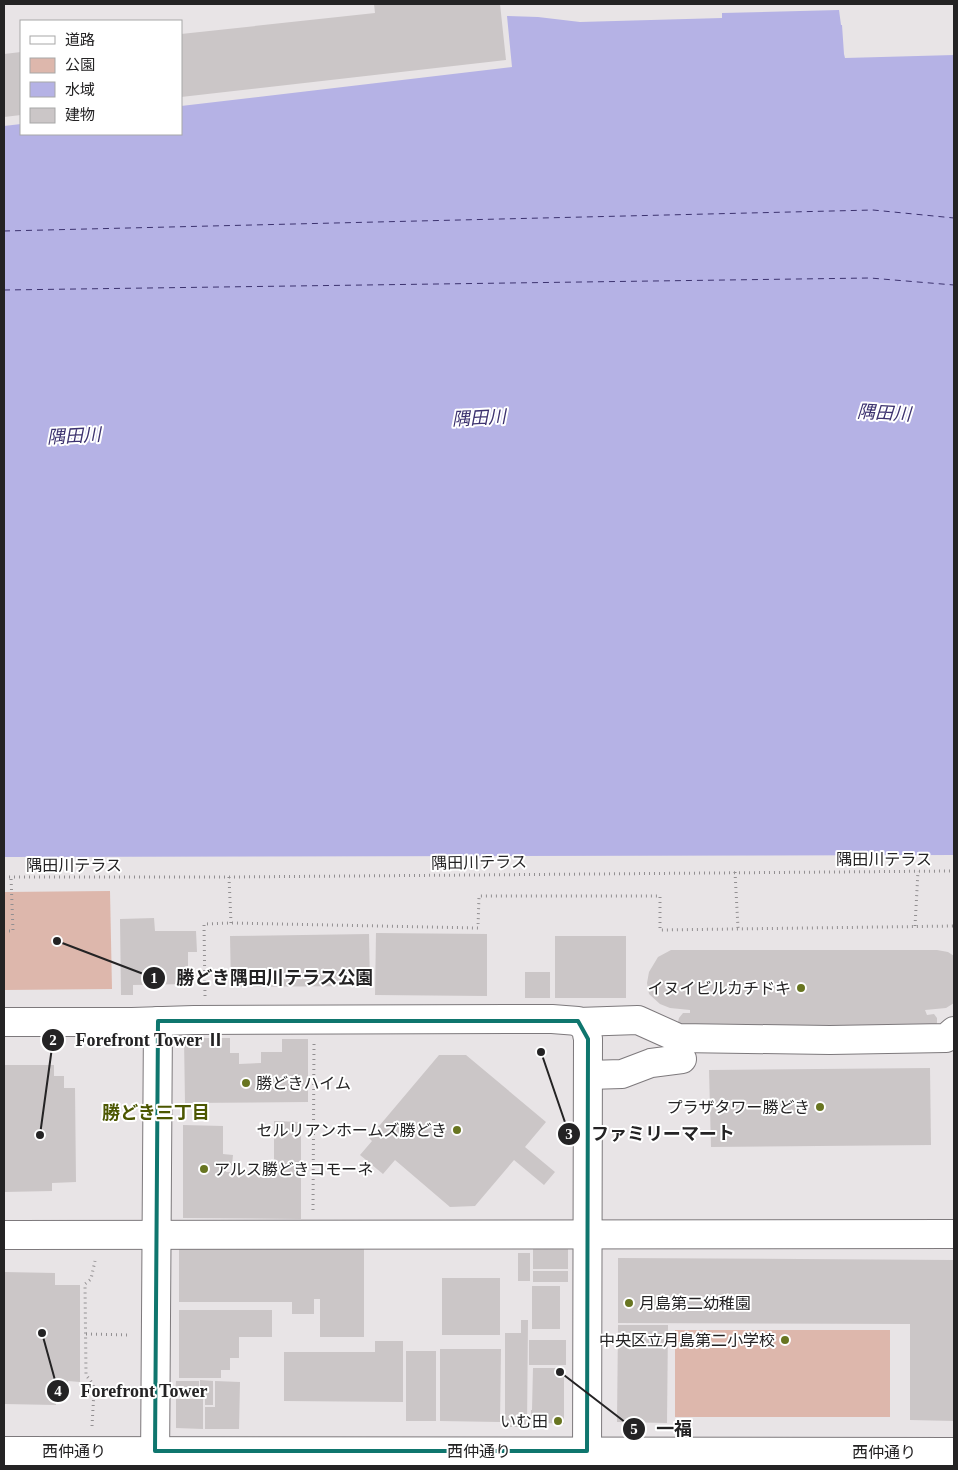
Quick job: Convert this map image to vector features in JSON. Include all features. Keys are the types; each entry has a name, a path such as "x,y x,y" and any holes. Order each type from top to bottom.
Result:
{"street":[{"path":"4,1022 552,1019 578,1022 638,1020 678,1038 830,1040 946,1038 954,1031"},
{"path":"155,1459 158,1021"},
{"path":"578,1022 586,1029 588,1039 587,1459"},
{"path":"588,1075 622,1074 651,1063 682,1059"},
{"path":"4,1235 954,1234"},
{"name":"西仲通り","path":"4,1451 37,1459 722,1459 954,1452"}],"path":[{"path":"915,926 918,871"},
{"name":"隅田川テラス","path":"4,877 954,871"},
{"path":"735,872 738,928"},
{"path":"4,931 13,931 11,877"},
{"path":"229,877 230,923"},
{"path":"205,1001 204,924 478,928 479,896 660,896 660,930 954,926"},
{"path":"313,1234 314,1043"},
{"path":"91,1434 94,1391 93,1384 86,1375 85,1284 91,1279 95,1257"},
{"path":"86,1334 140,1335"}],"highlighted area":[{"path":"158,1021 578,1021 588,1039 587,1451 155,1451"}],"green space":[{"path":"110,891 112,989 4,990 4,892"},
{"path":"675,1330 890,1330 890,1417 675,1417"}],"water":[{"name":"隅田川","path":"839,10 845,58 954,55 954,855 4,857 4,126 20,124 20,135 182,135 182,106 512,67 507,16 538,17 580,22 722,18 722,13"}],"building":[{"path":"374,4 500,4 506,60 182,97 182,34 375,13"},
{"path":"20,52 20,115 4,117 4,54"},
{"path":"154,918 155,931 196,931 197,952 188,952 188,984 133,985 133,995 121,995 120,919"},
{"path":"376,933 487,934 487,996 375,995"},
{"path":"369,934 370,986 231,987 230,936"},
{"path":"555,936 626,936 626,998 555,998"},
{"name":"イヌイビルカチドキ","path":"671,950 937,950 948,952 954,956 954,1003 946,1008 925,1010 927,1015 934,1014 937,1018 937,1023 933,1028 682,1029 678,1022 679,1018 683,1013 690,1013 690,1010 670,1008 660,1004 649,994 647,983 649,972 658,957"},
{"path":"525,972 550,972 550,998 525,998"},
{"name":"勝どきハイム","path":"184,1038 230,1038 230,1053 239,1053 239,1064 261,1063 261,1052 282,1052 282,1039 308,1039 308,1102 185,1103"},
{"name":"セルリアンホームズ勝どき","path":"439,1055 466,1055 546,1122 525,1147 555,1172 544,1185 514,1160 475,1206 450,1207 395,1160 383,1174 360,1155 372,1141 369,1138"},
{"path":"4,1065 54,1065 54,1076 64,1076 64,1088 75,1088 76,1182 52,1183 52,1191 4,1192"},
{"name":"プラザタワー勝どき","path":"930,1068 931,1145 711,1147 709,1070"},
{"name":"アルス勝どきコモーネ","path":"274,1121 301,1122 301,1219 183,1218 183,1125 223,1126 223,1154 233,1155 232,1165 226,1165 226,1172 265,1172 265,1162 274,1162"},
{"path":"533,1244 568,1245 568,1269 533,1269"},
{"path":"179,1248 364,1249 364,1337 320,1337 320,1299 314,1299 314,1314 292,1314 292,1302 179,1302"},
{"path":"518,1253 530,1253 530,1281 518,1281"},
{"path":"618,1258 954,1260 954,1421 910,1420 910,1324 618,1323"},
{"path":"533,1271 568,1271 568,1282 533,1282"},
{"path":"4,1272 55,1273 55,1285 80,1285 80,1382 68,1381 68,1393 56,1393 56,1405 4,1404"},
{"path":"442,1278 500,1278 500,1335 442,1335"},
{"path":"532,1286 560,1286 560,1329 532,1329"},
{"path":"179,1310 272,1310 272,1337 239,1337 239,1358 230,1358 230,1370 221,1370 221,1378 179,1378"},
{"path":"521,1320 528,1320 527,1427 505,1427 505,1333 521,1333"},
{"path":"618,1325 668,1325 667,1423 617,1422"},
{"path":"529,1340 566,1340 566,1365 529,1365"},
{"path":"375,1341 403,1341 403,1402 284,1401 284,1352 375,1352"},
{"path":"440,1349 501,1349 500,1422 440,1421"},
{"path":"406,1351 436,1351 436,1421 406,1421"},
{"path":"533,1368 564,1368 564,1424 546,1423 546,1428 533,1428 531,1410"},
{"path":"200,1380 213,1381 213,1405 205,1405 205,1398 200,1398"},
{"path":"176,1381 199,1381 199,1397 175,1397"},
{"path":"215,1381 240,1382 239,1429 205,1429 205,1407 215,1407"},
{"path":"176,1399 203,1399 203,1429 176,1428"}],"ferry route":[{"path":"4,231 873,210 954,218"},
{"path":"4,290 870,278 954,285"}],"place":[{"name":"勝どき隅田川テラス公園","path":"57,941"},
{"name":"イヌイビルカチドキ","path":"801,988"},
{"name":"ファミリーマート","path":"541,1052"},
{"name":"勝どきハイム","path":"246,1083"},
{"name":"プラザタワー勝どき","path":"820,1107"},
{"name":"セルリアンホームズ勝どき","path":"457,1130"},
{"name":"Forefront Tower Ⅱ","path":"40,1135"},
{"name":"アルス勝どきコモーネ","path":"204,1169"},
{"name":"月島第二幼稚園","path":"629,1303"},
{"name":"Forefront Tower","path":"42,1333"},
{"name":"中央区立月島第二小学校","path":"785,1340"},
{"name":"一福","path":"560,1372"},
{"name":"いむ田","path":"558,1421"}],"district":[{"name":"勝どき三丁目","path":"156,1113"}]}
